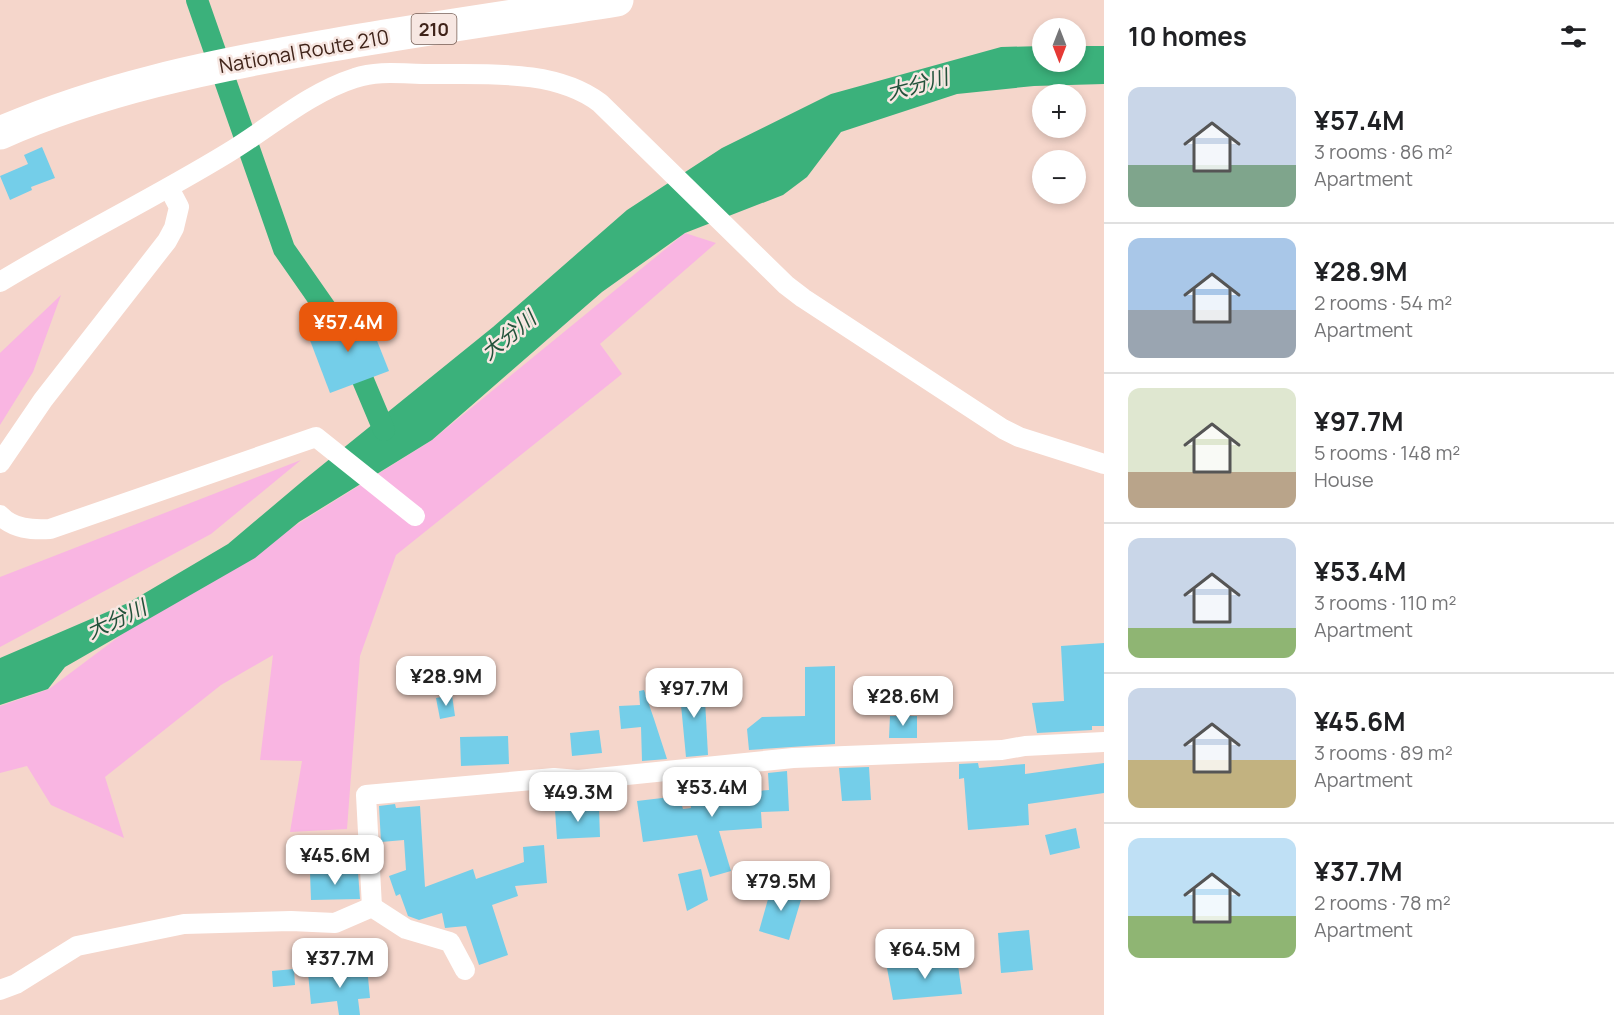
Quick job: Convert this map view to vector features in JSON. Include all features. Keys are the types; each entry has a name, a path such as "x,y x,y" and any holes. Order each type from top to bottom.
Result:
{"highway":[{"name":"National Route 210","path":"0,133 106,94 187,72 253,59 616,0"}],"street":[{"path":"0,282 169,188 309,100 344,82 369,75 494,75 528,78 568,86 590,96 636,136 795,292 991,422 1019,437 1104,464"},
{"path":"0,463 44,400 167,241 174,228 179,207 169,188"},
{"path":"0,515 11,525 37,530 50,529 316,437 415,516"},
{"path":"372,907 366,795 554,778 578,780 793,758 1002,750 1104,742"},
{"path":"372,907 406,929 450,942 465,969"},
{"path":"0,990 16,984 77,946 184,924 291,921 335,923 372,907"}],"shaded area":[{"path":"685,233 716,243 600,344 622,374 396,555 360,656 347,829 290,832 302,761 260,760 273,655 221,685 105,777 124,838 51,805 27,766 0,773 0,706 49,689 125,632 432,440"},
{"path":"61,295 33,372 0,425 0,353"},
{"path":"301,460 211,534 0,647 0,577"}],"water":[{"name":"大分川","path":"1032,46 1032,72 1086,72 1086,46 1104,46 1104,84 1032,84 1032,86 957,94 841,132 807,177 783,195 685,233 602,292 432,440 299,522 255,558 65,667 48,689 0,705 0,658 128,603 228,544 493,327 627,210 722,148 831,94 1001,47"}],"building":[{"path":"42,147 55,178 31,187 32,190 10,200 0,176 28,164 24,155"},
{"path":"366,313 389,371 330,393 308,335"},
{"path":"1104,643 1104,726 1092,726 1092,730 1037,733 1032,703 1064,701 1061,646"},
{"path":"835,666 835,744 749,750 747,729 762,717 805,716 805,667"},
{"path":"704,682 708,755 686,757 679,684"},
{"path":"644,690 667,759 642,761 641,727 621,729 619,706 640,705 639,691"},
{"path":"452,695 455,716 440,719 436,698"},
{"path":"890,716 917,716 917,738 889,738"},
{"path":"599,730 602,753 572,756 570,733"},
{"path":"508,736 509,764 461,766 460,737"},
{"path":"978,763 979,768 1025,764 1025,774 1104,763 1104,793 1028,804 1029,825 968,830 964,778 959,779 959,764"},
{"path":"869,767 871,800 842,801 839,768"},
{"path":"787,771 789,811 761,812 762,828 719,831 731,871 710,877 697,835 643,842 637,801 679,796 683,809 691,808 690,797 769,790 768,773"},
{"path":"395,804 396,808 420,806 425,887 473,869 476,879 524,862 523,847 544,845 547,883 515,886 518,896 492,905 508,955 479,965 466,926 445,928 442,913 419,920 408,916 400,894 396,896 389,876 406,870 404,840 381,842 379,806"},
{"path":"599,808 600,837 557,839 555,810"},
{"path":"1076,828 1080,848 1050,855 1045,835"},
{"path":"701,869 708,900 687,911 678,874"},
{"path":"310,872 358,872 360,899 311,900"},
{"path":"772,885 803,893 789,940 759,931"},
{"path":"1029,930 1033,970 1001,973 998,933"},
{"path":"957,958 962,994 893,1000 887,968"},
{"path":"367,967 370,998 358,999 360,1015 339,1015 337,1001 311,1004 308,973"},
{"path":"294,969 295,985 273,987 272,971"}],"waterway":[{"path":"197,0 284,249 344,335 384,430"}]}
